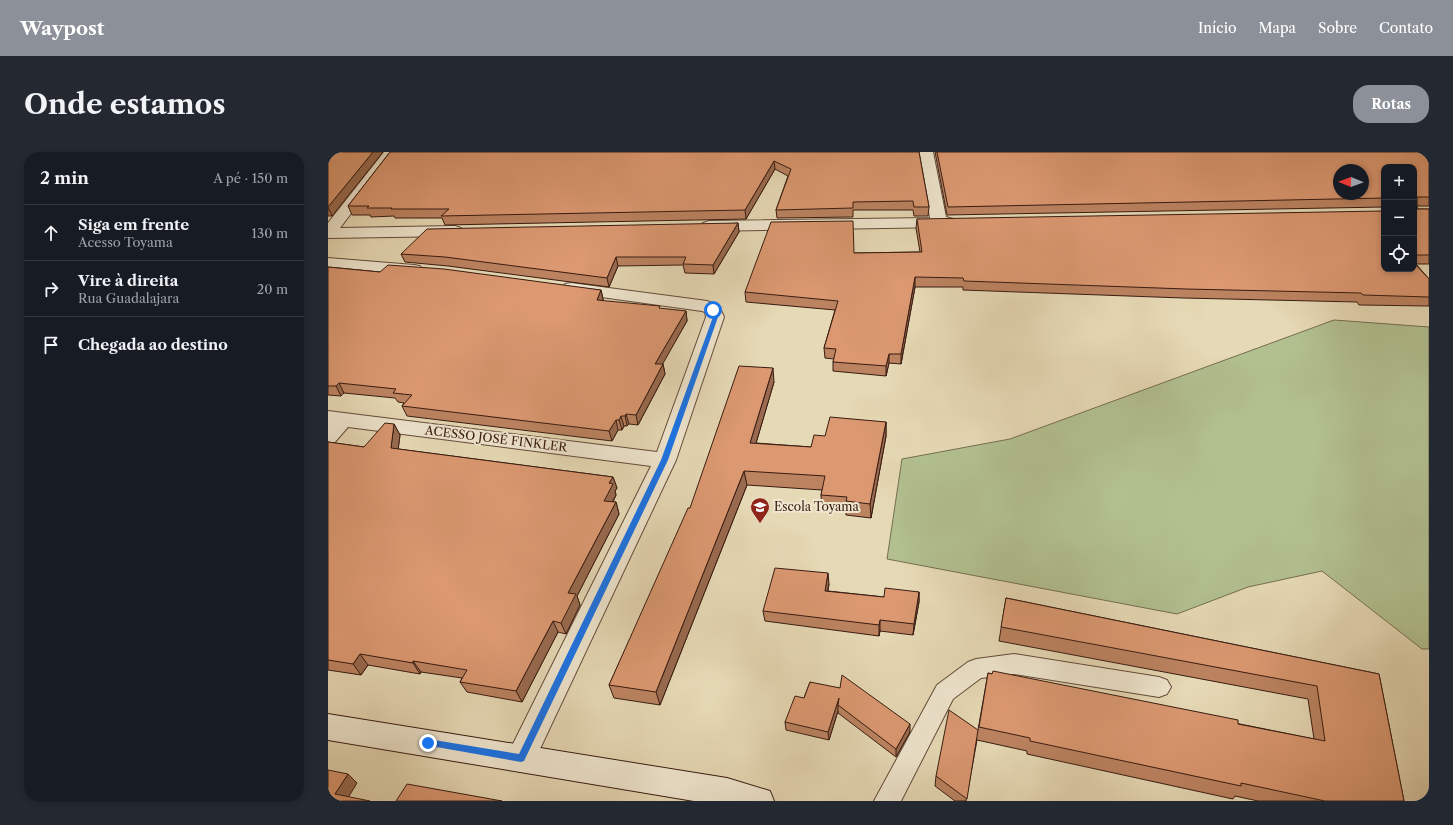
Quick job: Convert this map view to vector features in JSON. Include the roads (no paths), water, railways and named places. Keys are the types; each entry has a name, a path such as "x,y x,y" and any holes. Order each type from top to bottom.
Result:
{"street":[{"path":"328,233 391,152"},
{"path":"926,152 939,222"},
{"path":"693,227 963,222"},
{"path":"328,233 471,230"},
{"path":"328,263 433,271"},
{"path":"521,758 664,460 715,317 713,310 707,306 558,286"},
{"path":"328,437 336,419"},
{"name":"ACESSO JOSÉ FINKLER","path":"336,419 664,460"},
{"path":"328,726 728,792 759,801"},
{"path":"698,801 728,792"}],"lane":[{"path":"886,801 945,692 976,669 1014,664 1160,687"}],"place":[{"name":"Escola Toyama","path":"760,524"}]}
